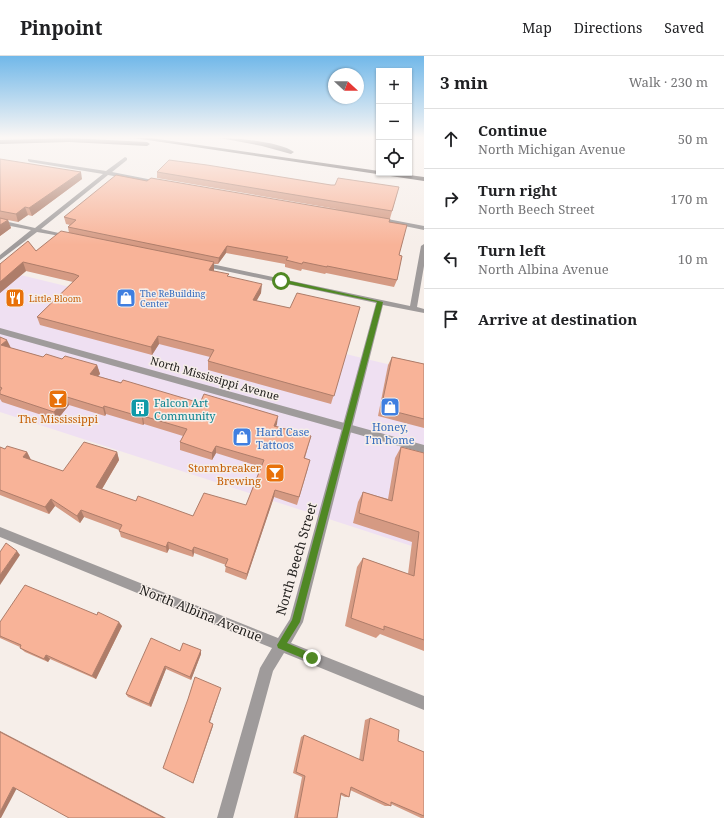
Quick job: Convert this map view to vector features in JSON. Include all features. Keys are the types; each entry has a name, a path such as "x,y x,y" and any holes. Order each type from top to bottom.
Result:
{"highway":[{"path":"399,176 424,180"}],"street":[{"path":"0,258 107,174"},
{"path":"111,174 170,184"},
{"path":"374,219 424,228"},
{"path":"0,222 76,238"},
{"path":"413,309 424,246"},
{"path":"196,263 424,311"},
{"name":"North Beech Street","path":"225,818 267,668 296,622 380,302"},
{"name":"North Mississippi Avenue","path":"0,331 424,449"},
{"name":"North Albina Avenue","path":"0,532 424,703"}],"shaded area":[{"path":"0,270 424,373 424,550 0,412"}],"building":[{"path":"0,174 79,174 29,208 25,207 16,214 0,211"},
{"path":"166,174 260,174 331,185 335,185 338,178 399,187 392,211"},
{"path":"116,175 147,181 151,178 390,219 389,222 407,225 399,255 402,256 397,280 327,266 303,262 302,264 286,260 288,257 227,246 219,258 68,227 76,220 64,217"},
{"path":"0,218 8,220 0,225"},
{"path":"61,231 214,262 209,270 229,274 227,276 262,284 253,300 290,308 297,293 360,307 334,396 208,361 214,350 158,336 151,347 37,317 79,276 23,262 0,282 0,264 28,241 36,251"},
{"path":"0,337 7,340 1,345 43,357 46,354 62,359 65,356 97,365 90,374 121,383 123,380 200,403 204,394 278,416 274,426 311,436 304,458 310,460 299,497 275,490 247,574 225,566 228,559 194,547 192,551 168,542 166,547 119,531 122,525 81,510 77,516 51,499 45,507 0,490 0,447 5,449 7,446 27,452 23,457 63,471 84,442 117,452 96,487 136,501 138,496 193,516 204,493 246,505 264,460 216,446 212,453 180,442 187,429 104,406 103,408 67,397 54,412 0,394 2,388 0,387"},
{"path":"392,357 424,364 424,419 381,408"},
{"path":"401,447 424,453 424,640 384,626 384,630 351,618 363,558 414,576 419,532 359,513 363,492 392,501"},
{"path":"6,543 17,551 0,575 0,552"},
{"path":"25,585 97,615 98,612 119,622 92,676 46,655 44,659 20,648 21,645 0,636 0,622"},
{"path":"151,638 180,651 183,643 201,650 190,677 165,666 149,704 126,694"},
{"path":"195,677 221,688 209,722 213,724 193,783 163,768"},
{"path":"370,718 399,730 398,741 424,752 424,816 391,802 391,806 351,787 349,797 341,793 337,818 297,818 305,776 296,772 304,735 363,761"},
{"path":"0,732 164,818 69,818 13,787 0,812"}],"place":[{"name":"Little Bloom","path":"15,298"},
{"name":"The ReBuilding Center","path":"126,298"},
{"name":"The Mississippi","path":"58,399"},
{"name":"Honey, I'm home","path":"390,407"},
{"name":"Falcon Art Community","path":"140,408"},
{"name":"Hard Case Tattoos","path":"242,437"},
{"name":"Stormbreaker Brewing","path":"275,473"}],"route":[{"path":"281,281 380,302 296,622 281,645 312,658"}]}
